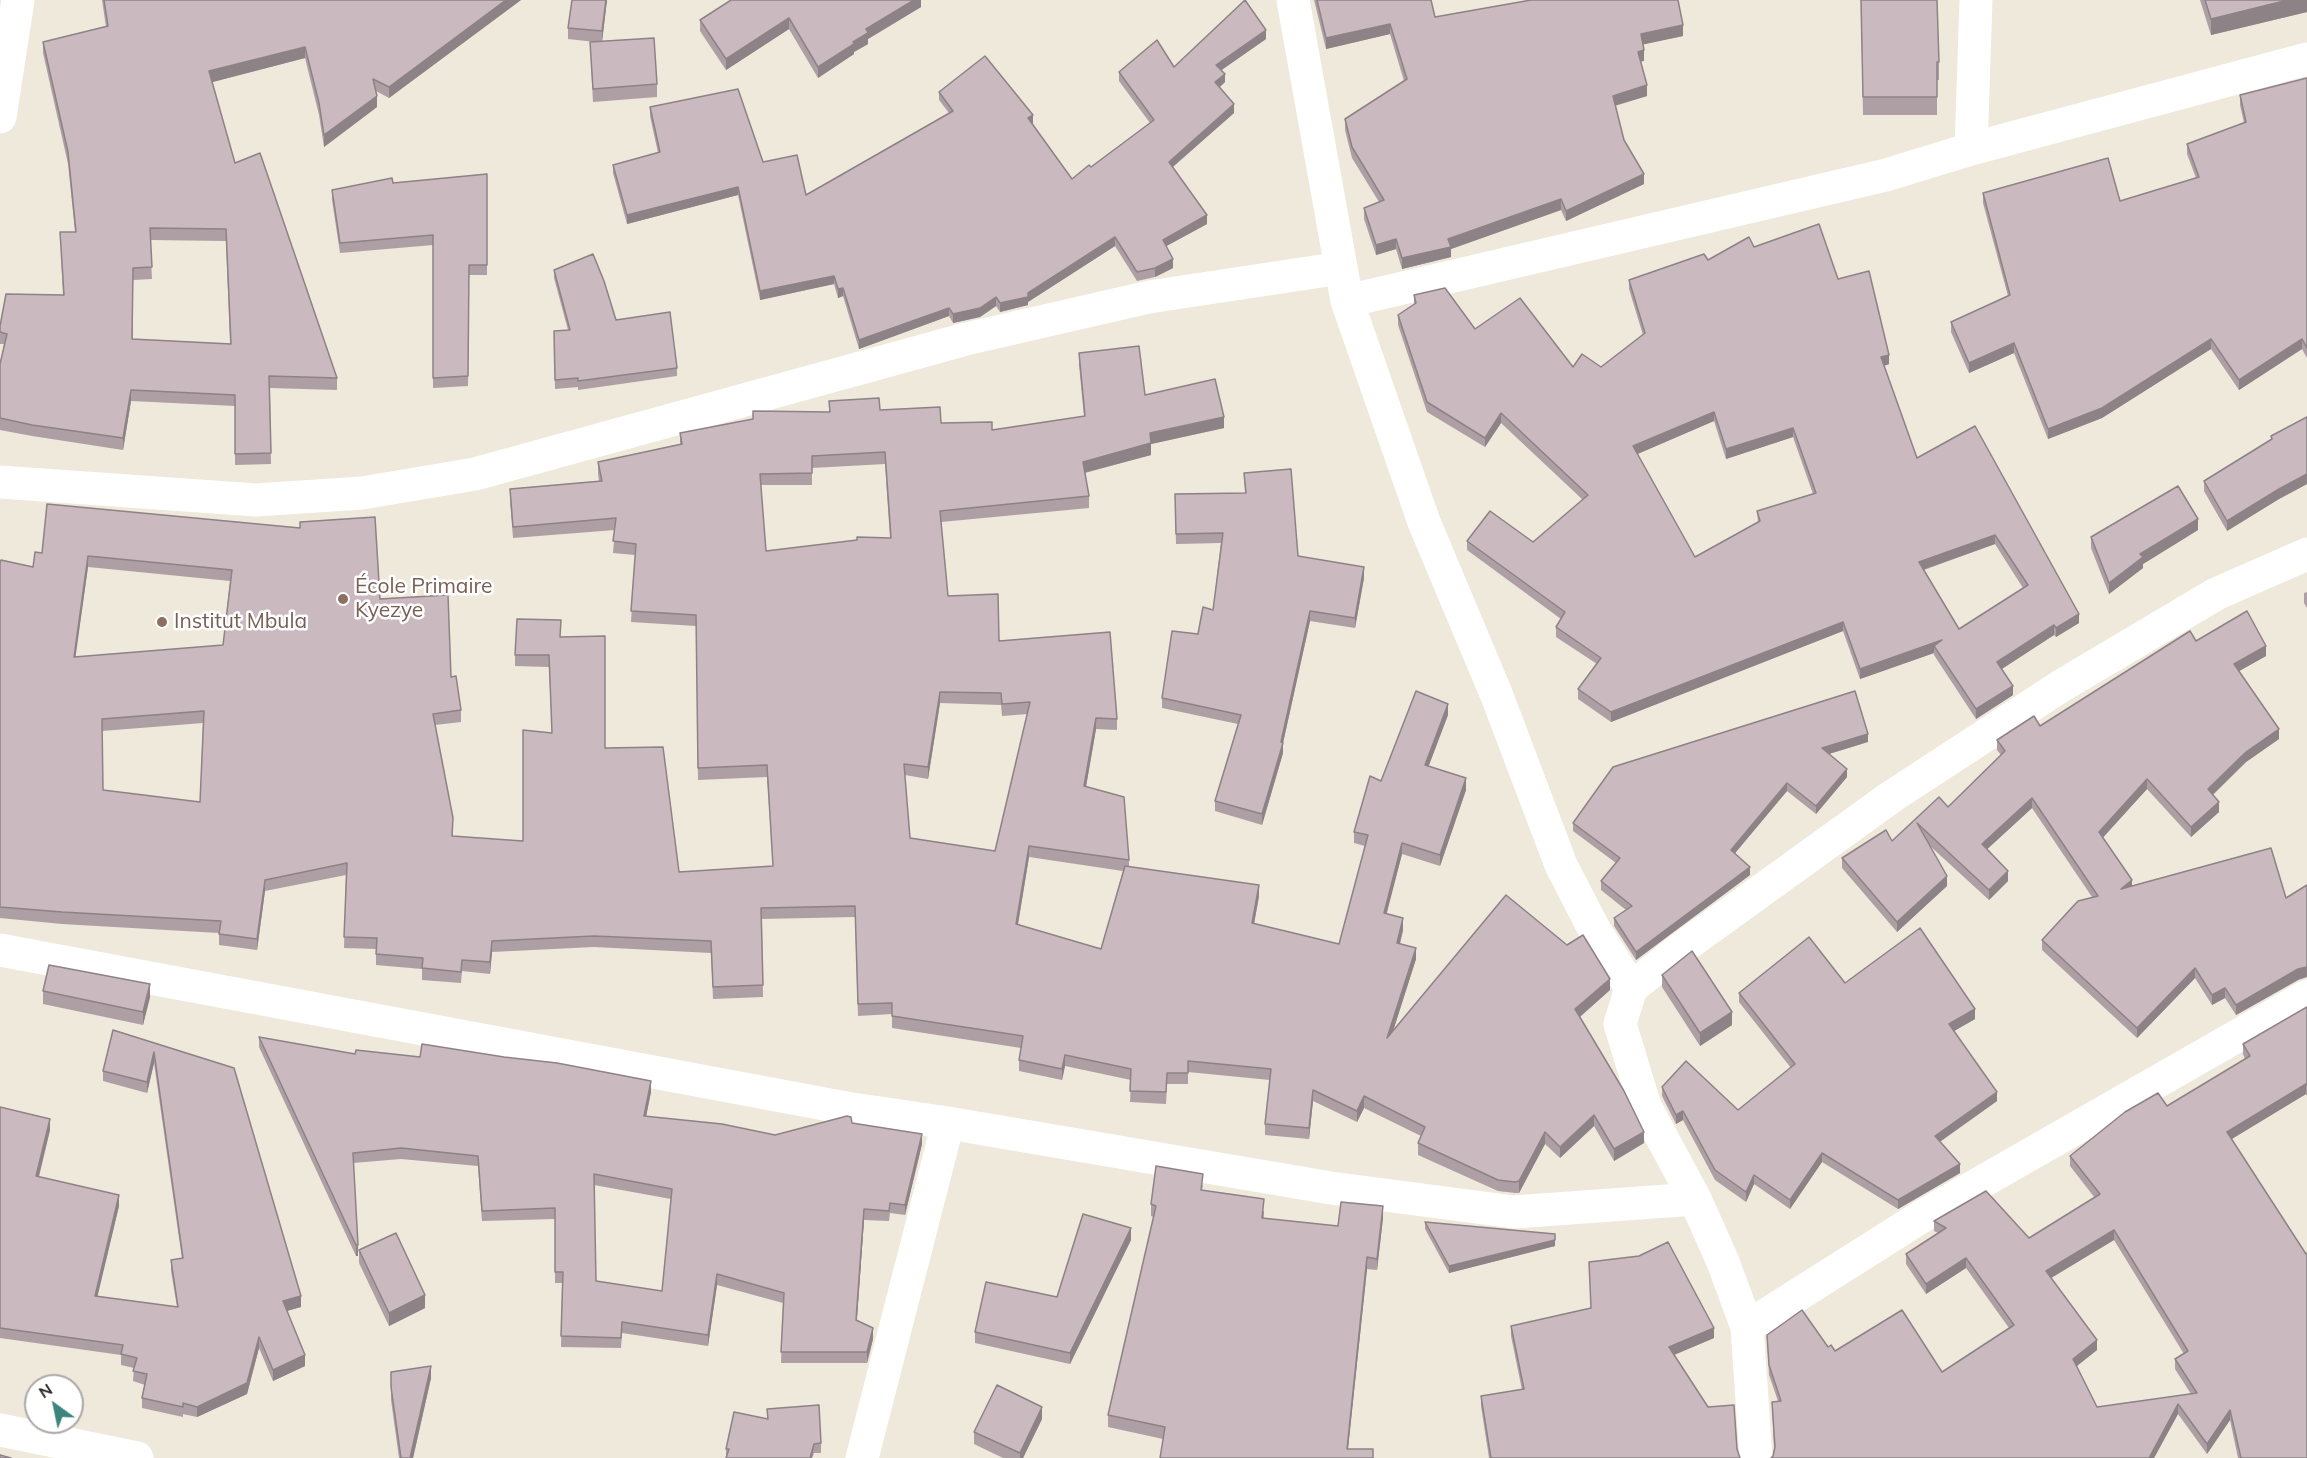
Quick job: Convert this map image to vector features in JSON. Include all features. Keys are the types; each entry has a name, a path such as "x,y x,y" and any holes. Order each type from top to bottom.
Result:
{"street":[{"path":"0,117 6,44 18,0"},
{"path":"1293,0 1347,301 1424,522 1497,696 1561,865 1594,929 1631,988"},
{"path":"1971,149 1976,0"},
{"path":"1347,301 1886,175 1971,149 2307,59"},
{"path":"0,483 256,500 362,493 475,474 966,339 1138,299 1341,268"},
{"path":"1756,1458 1747,1326 1723,1262 1695,1199 1645,1106 1620,1024 1631,988 1679,950 1891,797 2061,686 2216,594 2307,554"},
{"path":"0,950 834,1106 1331,1188 1514,1212 1695,1199"},
{"path":"1747,1326 1924,1215 2307,996"},
{"path":"862,1458 948,1123"},
{"path":"0,1430 137,1458"}],"building":[{"path":"104,0 506,0 389,87 373,79 377,96 324,135 319,103 305,47 209,71 235,163 260,153 337,378 269,376 271,453 235,454 235,395 131,390 123,438 0,418 0,364 7,334 0,332 0,326 6,294 64,295 60,232 76,232 68,152 43,42 108,26","holes":["150,228 226,229 231,344 132,339 133,268 152,267"]},
{"path":"572,0 606,0 602,31 568,28"},
{"path":"731,0 914,0 866,29 868,33 818,67 789,18 726,59 700,20"},
{"path":"1245,0 1266,30 1216,65 1225,74 1215,82 1234,104 1169,162 1207,215 1163,240 1173,259 1155,268 1137,272 1115,237 1028,293 1028,297 1000,303 996,297 980,308 953,314 949,308 859,340 843,288 838,289 834,276 760,291 738,187 627,215 613,165 660,152 650,107 738,89 763,162 797,155 806,195 953,111 939,92 985,56 1033,115 1028,118 1072,179 1154,120 1119,72 1157,40 1174,67"},
{"path":"1317,0 1431,0 1435,17 1531,0 1678,0 1683,25 1641,34 1644,50 1638,52 1647,85 1613,96 1624,140 1644,174 1566,211 1561,199 1448,239 1451,247 1402,258 1396,239 1376,245 1364,208 1384,200 1352,147 1345,119 1407,79 1390,24 1326,38"},
{"path":"1861,0 1937,0 1939,62 1937,62 1937,97 1863,97"},
{"path":"2205,0 2288,0 2211,19"},
{"path":"654,38 657,84 593,89 590,42"},
{"path":"2307,78 2307,348 2302,339 2239,380 2211,339 2102,408 2048,429 2014,343 1969,363 1951,322 2010,295 1983,193 2108,158 2120,201 2199,177 2187,144 2246,122 2240,95"},
{"path":"487,174 487,265 469,265 468,376 433,378 433,235 340,243 332,190 392,178 393,183"},
{"path":"1819,224 1838,279 1869,271 1889,355 1881,357 1917,458 1975,426 2079,614 2056,628 2054,625 1997,662 2013,686 1976,709 1934,646 1942,640 1860,669 1843,622 1611,712 1578,689 1601,658 1556,627 1565,612 1467,541 1490,511 1533,542 1588,495 1501,413 1485,438 1427,402 1398,315 1416,303 1414,295 1445,288 1475,329 1520,298 1573,367 1582,354 1601,367 1645,333 1629,280 1704,254 1708,260 1749,237 1754,247","holes":["1714,412 1726,449 1793,428 1816,493 1757,511 1760,521 1695,557 1633,446","1995,535 2028,585 1959,629 1919,562"]},
{"path":"593,254 616,320 670,312 677,368 578,381 578,378 555,380 554,331 570,330 554,270"},
{"path":"1139,346 1145,395 1215,379 1224,417 1150,433 1151,443 1083,462 1089,496 940,511 948,596 998,594 999,641 1110,632 1117,719 1096,718 1084,786 1124,797 1129,860 1029,846 1016,924 1101,949 1125,866 1259,885 1252,923 1339,944 1368,835 1354,832 1370,776 1381,781 1416,691 1448,704 1425,765 1466,778 1440,855 1402,843 1384,913 1403,918 1397,943 1416,948 1387,1038 1506,895 1567,945 1583,935 1610,979 1575,1009 1624,1091 1644,1132 1614,1149 1594,1115 1560,1147 1545,1132 1519,1181 1515,1182 1498,1180 1418,1143 1425,1127 1364,1096 1357,1111 1313,1090 1309,1128 1265,1124 1271,1069 1188,1061 1188,1073 1167,1073 1166,1092 1130,1091 1131,1069 1065,1055 1062,1069 1019,1060 1023,1036 892,1016 892,1003 858,1004 855,906 761,908 763,985 713,987 711,941 594,936 492,941 490,962 462,960 461,972 422,968 423,958 376,954 377,938 344,937 347,863 265,880 257,939 219,934 221,921 0,907 0,563 1,560 33,567 35,552 42,553 47,504 300,528 300,522 375,517 380,599 448,595 451,677 456,676 461,710 433,714 453,818 452,836 523,841 523,730 552,733 549,655 515,655 517,619 561,620 560,637 605,636 605,748 663,747 679,872 773,866 767,765 698,768 696,615 631,611 636,544 613,541 616,518 513,527 510,489 602,481 598,462 682,444 680,433 753,419 753,411 830,412 829,401 879,398 880,410 940,407 941,423 992,422 992,430 1085,416 1079,353","holes":["885,452 891,538 857,537 857,540 766,551 760,474 812,473 812,456","88,556 232,570 223,645 74,657","940,692 1001,693 1002,704 1030,702 995,851 910,838 904,764 928,767","204,711 200,802 103,790 102,719"]},
{"path":"2307,417 2307,474 2227,521 2204,481 2272,439 2271,436"},
{"path":"1291,469 1298,556 1364,567 1355,618 1310,611 1281,742 1283,743 1262,814 1215,801 1241,715 1162,698 1172,631 1198,634 1203,607 1213,610 1223,533 1176,534 1175,494 1246,493 1244,473"},
{"path":"2178,486 2198,519 2140,554 2143,557 2109,583 2091,537"},
{"path":"2247,611 2266,646 2234,664 2279,729 2246,752 2208,789 2219,802 2191,827 2147,779 2099,832 2132,880 2121,889 2271,848 2286,898 2307,885 2307,967 2298,969 2236,1005 2225,988 2212,995 2195,968 2137,1028 2042,940 2078,901 2098,896 2032,798 1982,844 2008,871 1989,890 1917,823 1947,876 1897,922 1842,858 1886,830 1892,841 1939,797 1948,807 2005,751 1997,740 2034,716 2040,726 2190,631 2196,641"},
{"path":"1855,691 1868,734 1822,748 1847,769 1816,806 1787,783 1731,850 1750,867 1636,952 1614,918 1632,906 1601,881 1620,858 1573,823 1613,767"},
{"path":"1920,928 1975,1009 1949,1024 1997,1092 1935,1136 1960,1164 1898,1200 1822,1153 1790,1200 1754,1175 1746,1192 1715,1170 1683,1111 1676,1115 1662,1087 1686,1061 1738,1110 1795,1064 1739,993 1809,937 1845,983"},
{"path":"1692,951 1732,1012 1700,1033 1662,975"},
{"path":"49,965 150,984 143,1012 43,991"},
{"path":"2307,1007 2307,1085 2227,1132 2307,1253 2307,1458 2241,1458 2230,1410 2207,1444 2178,1404 2149,1458 1771,1458 1775,1447 1772,1402 1781,1401 1769,1365 1767,1335 1802,1310 1828,1347 1831,1345 1835,1351 1902,1310 1942,1372 2014,1325 1966,1258 1926,1284 1906,1254 1946,1228 1934,1221 1986,1191 2029,1238 2100,1194 2070,1156 2125,1112 2158,1093 2167,1106 2250,1056 2243,1044","holes":["2114,1230 2188,1351 2175,1359 2197,1393 2097,1407 2073,1359 2097,1340 2046,1271"]},
{"path":"113,1030 234,1068 301,1296 283,1301 305,1355 273,1370 259,1337 247,1383 197,1407 183,1403 183,1407 142,1398 147,1374 133,1371 137,1358 121,1354 123,1345 0,1328 0,1107 50,1119 36,1176 119,1195 95,1296 178,1307 171,1260 183,1258 154,1052 147,1082 103,1071"},
{"path":"259,1037 355,1054 356,1050 420,1057 422,1044 557,1063 651,1081 644,1116 722,1124 775,1135 847,1116 851,1117 852,1123 922,1134 905,1205 890,1203 889,1211 864,1209 856,1320 873,1328 867,1352 781,1352 784,1293 717,1274 708,1335 622,1322 621,1338 561,1336 563,1272 555,1272 555,1208 482,1211 478,1156 401,1148 353,1153 358,1245 356,1245","holes":["594,1174 672,1189 662,1291 596,1281"]},
{"path":"1156,1166 1203,1174 1201,1190 1264,1199 1262,1218 1338,1226 1341,1202 1383,1206 1377,1259 1367,1257 1347,1449 1373,1449 1373,1458 1160,1458 1165,1427 1108,1415 1156,1206 1151,1204"},
{"path":"1083,1214 1131,1228 1070,1353 975,1332 986,1282 1057,1297"},
{"path":"1425,1222 1555,1234 1555,1240 1449,1266"},
{"path":"396,1233 425,1295 389,1313 359,1250"},
{"path":"1668,1242 1714,1328 1669,1347 1708,1407 1734,1405 1737,1449 1740,1458 1491,1458 1481,1396 1524,1389 1511,1326 1591,1308 1589,1262 1639,1256"},
{"path":"431,1366 410,1458 401,1458 391,1372"},
{"path":"997,1385 1042,1407 1020,1453 974,1432"},
{"path":"819,1405 821,1443 814,1444 810,1458 726,1458 734,1412 768,1419 767,1409"}],"place":[{"name":"École Primaire Kyezye","path":"343,599"},
{"name":"Institut Mbula","path":"162,622"}]}
